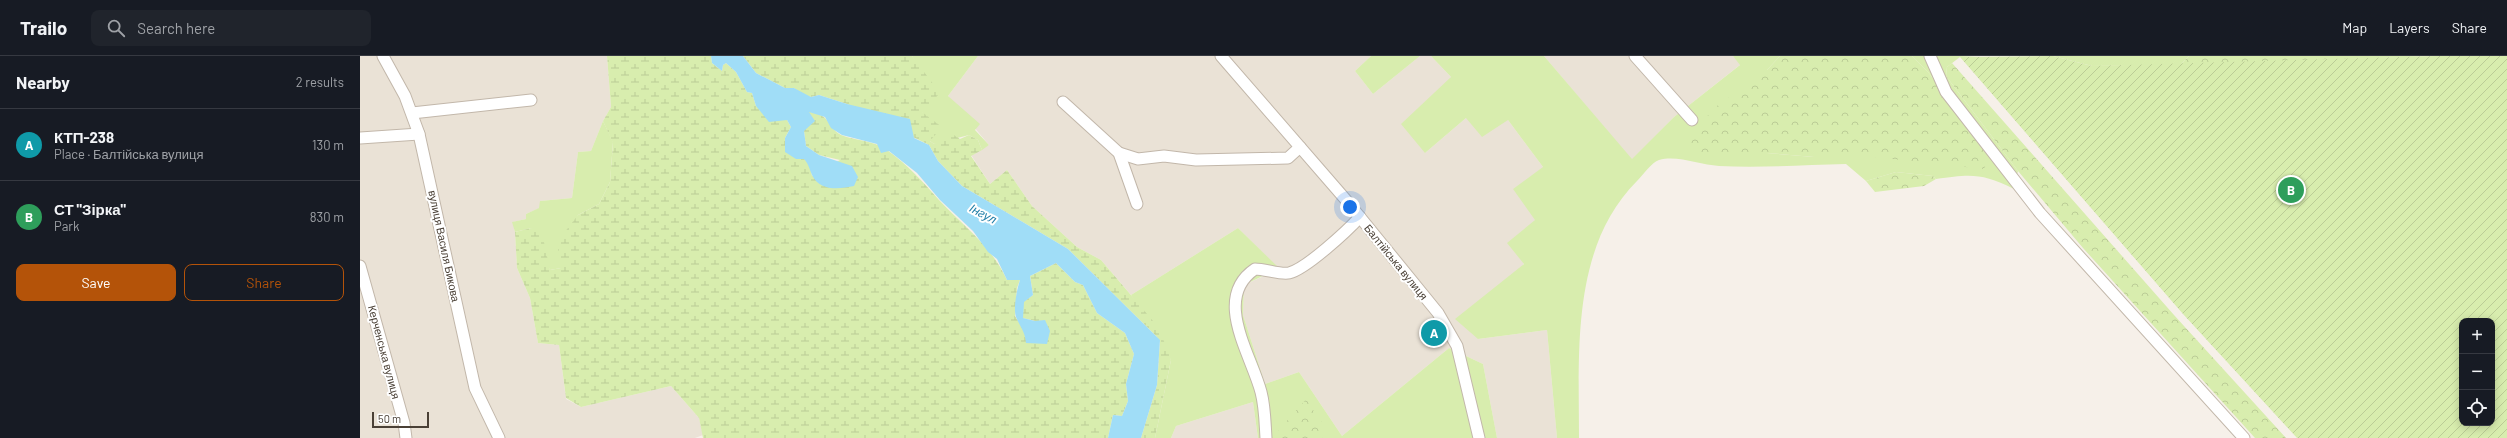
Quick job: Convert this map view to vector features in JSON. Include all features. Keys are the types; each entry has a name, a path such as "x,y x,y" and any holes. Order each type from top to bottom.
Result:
{"street":[{"name":"вулиця Василя Бикова","path":"383,56 405,96 420,134 475,388 499,438"},
{"name":"Балтійська вулиця","path":"1221,56 1360,217 1438,313 1457,346 1479,438"},
{"path":"1635,56 1692,120"},
{"path":"1930,56 1946,92 2040,212 2244,438"},
{"path":"412,113 531,100"},
{"path":"1063,102 1119,154 1137,204"},
{"path":"360,138 420,134"},
{"path":"1119,154 1138,159 1164,156 1196,160 1288,158 1300,147"},
{"path":"1266,438 1262,394 1240,336 1235,312 1237,289 1246,275 1256,269 1289,273 1347,231 1360,217"},
{"name":"Керченська вулиця","path":"360,266 404,423 406,438"}],"shaded area":[{"path":"360,56 607,56 611,107 603,121 591,151 578,152 572,198 540,201 540,208 526,214 526,219 513,222 517,268 530,298 538,343 559,345 566,399 581,407 671,386 699,418 703,435 695,438 360,438"},
{"path":"978,56 1371,56 1355,71 1373,94 1420,56 1431,56 1451,77 1425,153 1466,118 1508,120 1543,167 1535,220 1524,263 1478,339 1547,330 1557,438 1497,438 1483,364 1449,348 1342,436 1299,372 1265,384 1243,315 1244,285 1279,269 1238,228 1131,295 1101,260 1077,247 1032,206 1007,170 990,184 971,155 989,145 948,96"},
{"path":"1544,56 1733,56 1741,64 1674,117 1632,160"},
{"path":"1253,402 1258,438 1171,438 1176,426"}],"green space":[{"path":"607,56 711,56 712,63 722,71 723,65 726,63 736,72 747,92 752,93 756,106 787,120 791,127 785,138 810,165 812,176 840,160 819,155 806,146 804,131 808,111 823,117 836,132 841,135 870,142 887,150 901,161 985,246 1001,268 1007,280 1020,280 1017,288 1015,316 1025,332 1035,321 1023,318 1023,302 1033,295 1030,276 1056,263 1075,282 1083,285 1097,313 1125,333 1134,354 1126,384 1128,401 1122,416 1113,415 1108,438 703,438 699,418 671,386 581,407 566,398 559,345 538,343 530,298 517,268 515,232 531,228 542,233 550,270 561,268 557,242 578,215 599,204 610,182 613,143 603,121 611,107"},
{"path":"743,56 912,56 940,93 922,112 942,127 930,141 934,144 951,133 960,139 969,135 978,140 982,150 971,156 990,184 1007,170 1032,206 1077,247 1101,260 1159,328 1171,360 1155,438 1141,438 1157,385 1160,340 1068,249 962,186 938,161 929,145 847,104 819,95 811,97 803,95 794,88 785,88 756,73"},
{"path":"912,56 978,56 948,96 980,124 975,130 989,145 982,150 978,140 969,135 934,144 930,141 922,112 920,69"},
{"path":"1371,56 1420,56 1373,94 1355,71"},
{"path":"1431,56 1544,56 1632,159 1674,117 1740,65 1733,56 1780,56 1767,70 1767,153 1814,157 1991,154 1928,72 1912,56 1980,56 1960,57 1947,67 1946,76 2018,171 2014,189 1993,180 1976,176 1958,176 1936,179 1933,176 1896,172 1866,181 1846,164 1735,167 1674,159 1656,161 1637,181 1616,207 1600,237 1590,268 1583,302 1579,370 1579,438 1557,438 1547,330 1478,339 1455,319 1524,264 1507,243 1535,220 1513,189 1543,167 1508,120 1482,137 1466,118 1425,153 1401,124 1451,77"},
{"path":"1780,56 1912,56 1928,72 1991,154 1984,169 1874,157 1814,157 1767,153 1694,153 1683,141 1717,106 1767,70"},
{"path":"2053,56 2189,56 2180,65 2092,66"},
{"path":"2053,56 2092,66 2435,56 2507,56 2507,438 2297,438 2183,314 1960,57"},
{"path":"2189,56 2435,56 2180,65"},
{"path":"1952,63 2174,315 2286,438 2255,438 2083,248 2018,171 1946,76 1947,67"},
{"path":"603,121 613,142 610,182 599,204 578,215 561,268 550,270 531,228 515,232 512,222 526,219 526,214 539,208 540,201 572,198 578,152 591,151"},
{"path":"1896,172 1933,176 1936,179 1924,186 1875,192 1866,181"},
{"path":"1238,228 1279,268 1244,285 1243,315 1265,384 1299,372 1342,436 1449,348 1483,364 1497,438 1258,438 1253,402 1176,426 1171,438 1155,438 1171,360 1131,295"},
{"path":"1308,397 1316,417 1327,426 1322,438 1272,438"}],"water":[{"name":"Інгул","path":"711,56 743,56 756,73 785,88 794,88 811,97 819,95 847,104 910,119 914,138 929,145 938,161 962,186 1068,249 1160,340 1157,385 1141,438 1108,438 1113,415 1122,416 1128,401 1126,384 1134,354 1125,333 1097,313 1083,285 1075,282 1056,263 1030,276 1033,295 1024,302 1023,318 1035,321 1045,320 1050,331 1047,344 1026,343 1015,313 1016,298 1020,280 1007,280 997,259 988,252 973,231 940,200 917,173 889,151 881,153 877,144 842,135 831,128 825,117 809,112 815,121 804,131 806,146 819,155 852,166 858,177 854,186 837,188 825,187 812,175 804,159 796,159 785,152 785,138 791,127 787,120 769,122 756,106 752,93 747,92 736,72 726,63 723,65 722,71 712,63"}],"place":[{"name":"СТ \"Зірка\"","path":"2291,190"},
{"name":"КТП-238","path":"1434,333"}]}
